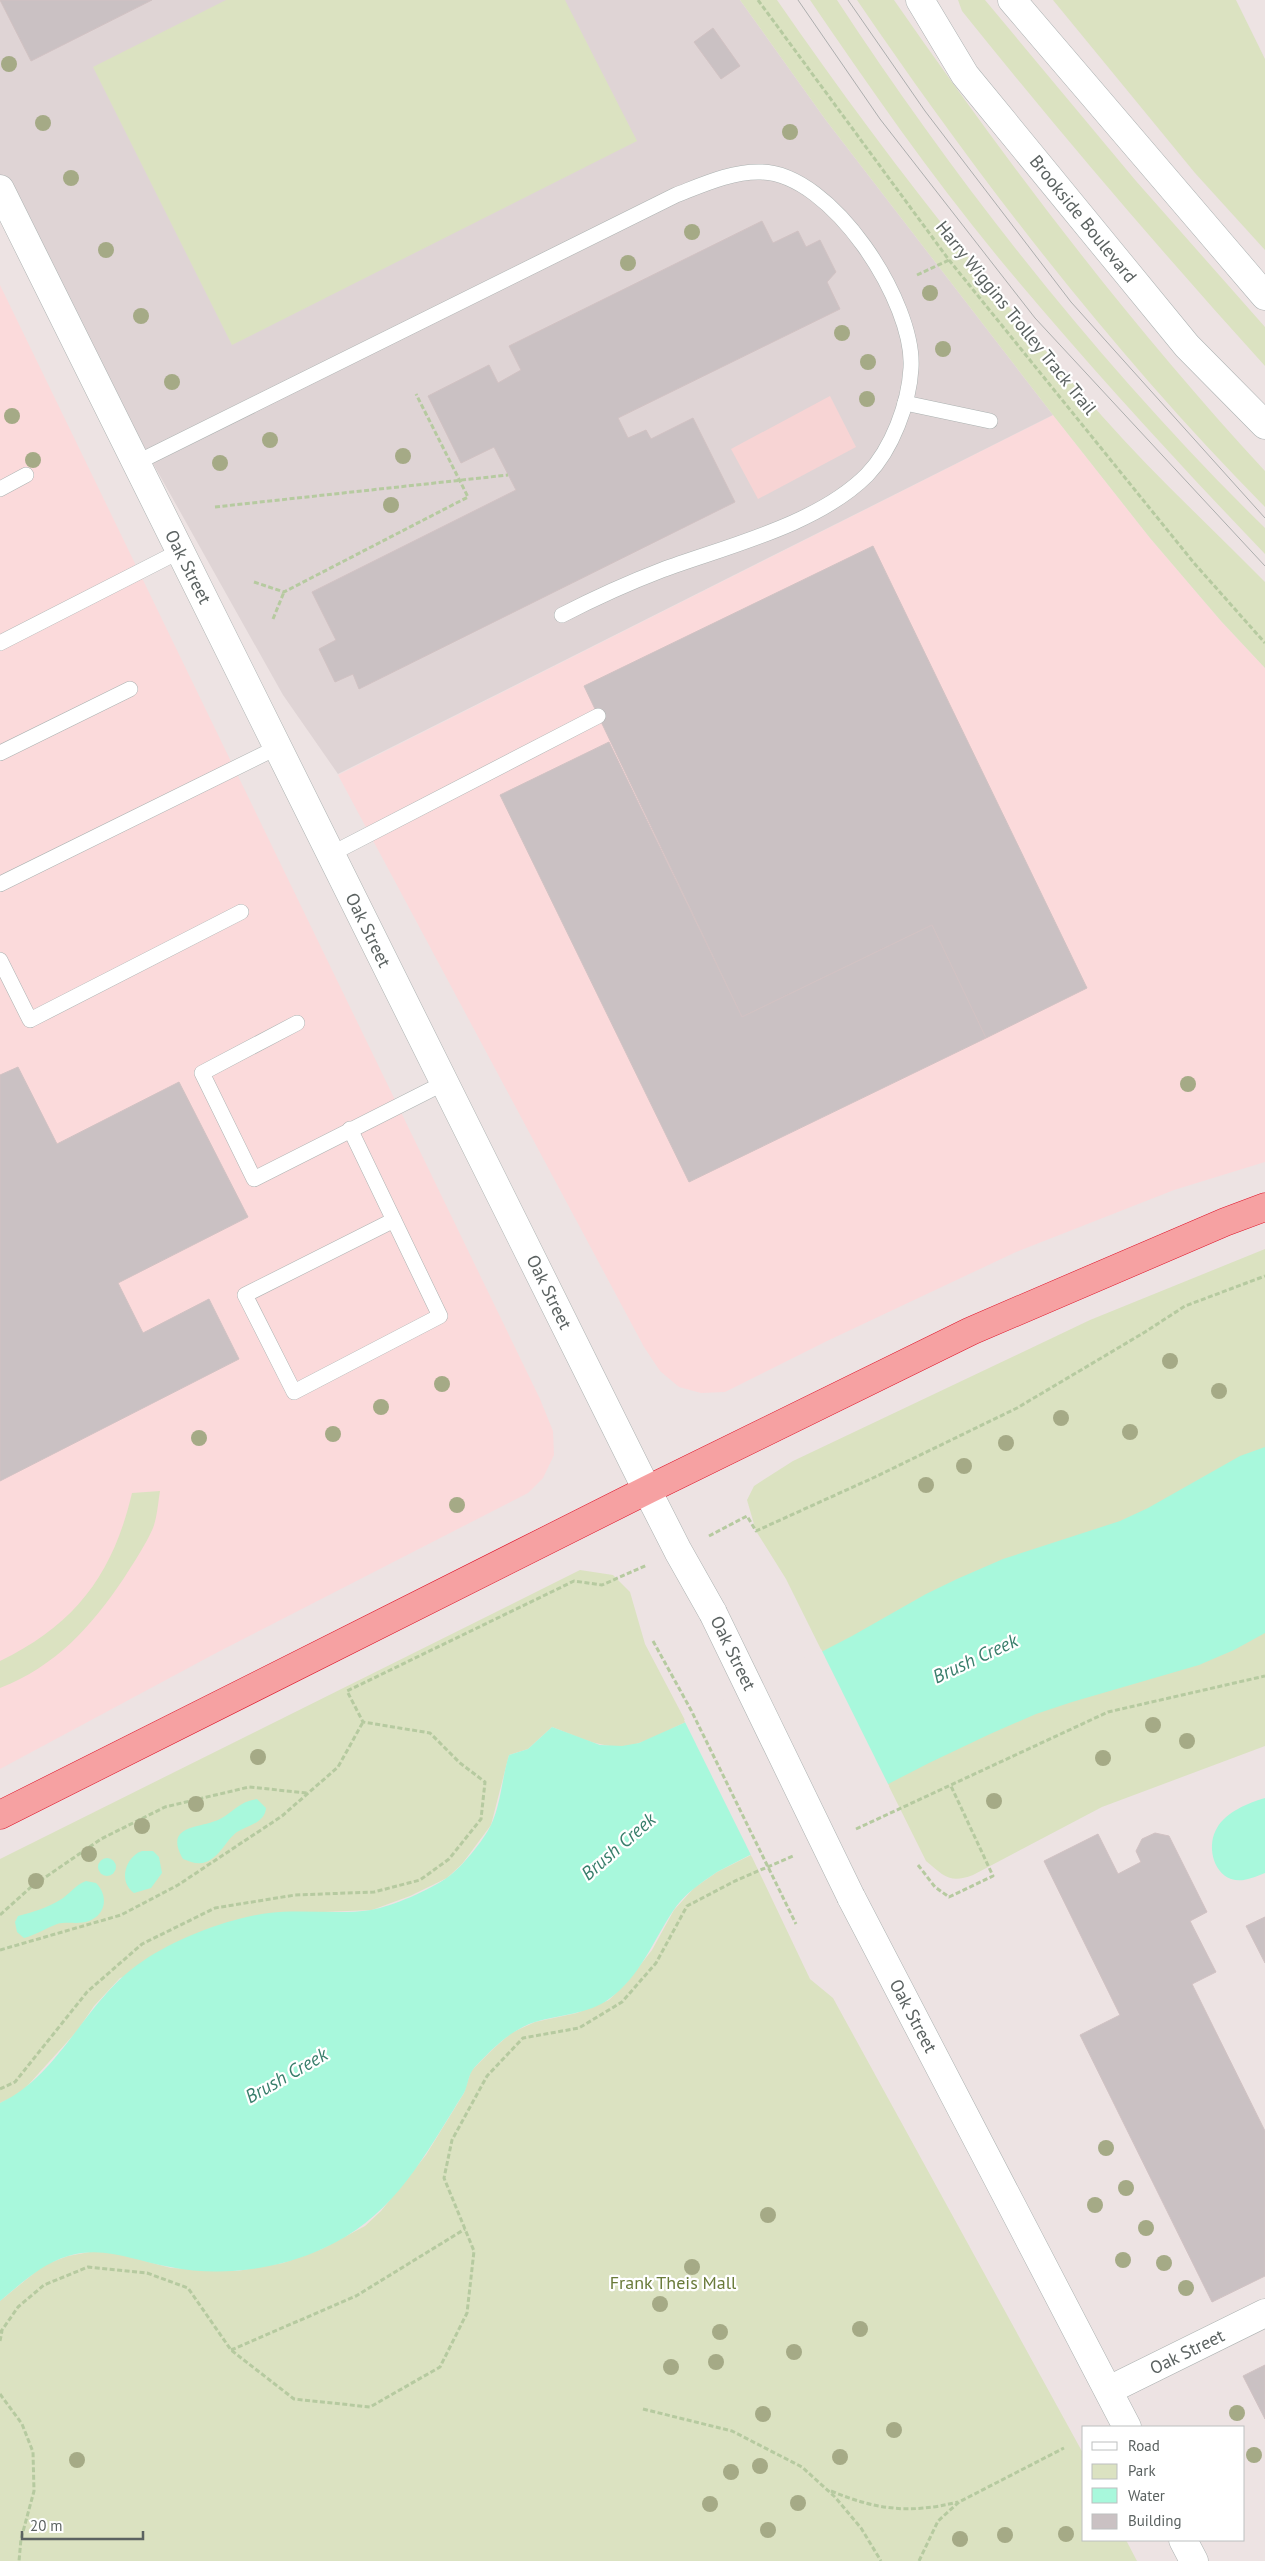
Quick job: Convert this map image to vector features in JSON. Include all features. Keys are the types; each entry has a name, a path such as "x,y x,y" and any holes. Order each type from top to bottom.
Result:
{"highway":[{"path":"0,1816 647,1490 971,1331 1225,1222 1265,1207"}],"street":[{"name":"Brookside Boulevard","path":"920,0 965,75 1187,346 1265,425"},
{"path":"1012,0 1265,296"},
{"name":"Oak Street","path":"1,195 647,1490 678,1551 713,1613 851,1897 1127,2426"},
{"name":"Oak Street","path":"1109,2390 1265,2313"},
{"path":"1184,2541 1194,2561"}],"lane":[{"path":"136,463 676,195 723,178 762,172 790,179 818,196 845,222 867,248 893,291 905,325 911,367 905,403 884,454 867,475 844,494 799,519 615,589 562,615"},
{"path":"905,403 990,421"},
{"path":"0,489 26,475"},
{"path":"0,643 180,551"},
{"path":"0,753 130,689"},
{"path":"331,854 598,716"},
{"path":"0,884 278,747"},
{"path":"0,960 30,1020 241,912"},
{"path":"297,1023 202,1073 254,1180 444,1082"},
{"path":"350,1129 394,1220 440,1316 294,1392 245,1295 394,1220"}],"path":[{"name":"Harry Wiggins Trolley Track Trail","path":"758,0 950,260 1194,562 1265,643"},
{"path":"917,275 950,260"},
{"path":"273,619 284,592 468,498 416,394"},
{"path":"215,507 508,475"},
{"path":"254,582 284,592"},
{"path":"363,1722 347,1691 574,1581 602,1585 678,1551 747,1516 756,1531 875,1478 1017,1408 1185,1306 1265,1276"},
{"path":"652,1641 691,1710 796,1924"},
{"path":"850,1832 1108,1712 1265,1676"},
{"path":"0,2088 15,2082 87,1992 142,1944 215,1908 295,1895 374,1892 420,1880 449,1859 481,1819 485,1782 460,1763 430,1734 363,1722"},
{"path":"0,1950 121,1915 178,1885 282,1816 338,1767 363,1722"},
{"path":"918,1865 935,1887 949,1897 993,1876 951,1786"},
{"path":"0,1915 31,1887 101,1839 165,1807 249,1787 308,1793"},
{"path":"0,2341 1,2331 18,2307 44,2285 88,2266 147,2273 188,2288 231,2350 294,2399 370,2407 440,2367 467,2313 474,2251 444,2178 452,2140 487,2076 523,2038 579,2028 622,2002 656,1963 687,1906 735,1881 797,1855"},
{"path":"231,2350 356,2296 465,2229"},
{"path":"0,2394 22,2424 32,2452 34,2491 20,2539 19,2561"},
{"path":"642,2409 732,2431 802,2467 827,2490 861,2528 881,2561"},
{"path":"827,2490 870,2506 934,2508 959,2502 1064,2448"},
{"path":"918,2561 938,2522 959,2502"}],"shaded area":[{"path":"0,0 740,0 825,119 1053,415 338,774 283,695 4,198 0,199"},
{"path":"0,285 540,1399 553,1431 554,1455 543,1478 528,1493 218,1652 0,1769"},
{"path":"1053,415 1150,538 1221,621 1265,668 1265,1162 1174,1190 1016,1252 827,1341 725,1392 701,1393 679,1387 660,1371 644,1347 338,775"}],"green space":[{"path":"226,0 565,0 637,141 232,345 93,67"},
{"path":"740,0 777,0 893,160 1016,315 1121,438 1265,582 1265,668 1221,621 1150,538 1053,415 825,119"},
{"path":"810,0 837,0 934,140 1037,276 1205,468 1265,528 1265,554 1133,413 1007,268 930,170"},
{"path":"857,0 894,0 981,122 1071,242 1166,358 1265,471 1265,507 1154,388 1050,263 951,133"},
{"path":"958,0 985,0 1136,181 1265,327 1265,366 1187,279 1073,146 962,11"},
{"path":"1053,0 1236,0 1265,59 1265,250 1195,173"},
{"path":"1265,1249 1265,1746 1102,1807 973,1875 958,1879 948,1877 926,1861 786,1579 756,1531 747,1500 754,1486 793,1461 1090,1320"},
{"path":"160,1491 156,1520 150,1535 124,1578 99,1613 71,1643 55,1656 20,1679 0,1688 0,1661 50,1631 87,1594 102,1572 124,1522 132,1493"},
{"path":"580,1570 613,1575 630,1592 645,1644 686,1722 645,1741 617,1747 595,1743 552,1727 528,1749 509,1755 491,1825 462,1864 447,1878 410,1896 372,1910 324,1912 120,1978 94,2006 77,2031 20,2094 0,2103 0,1859"},
{"name":"Frank Theis Mall","path":"751,1855 810,1979 833,1998 1082,2451 1082,2541 1127,2541 1137,2561 0,2561 0,2301 44,2265 68,2256 95,2251 112,2252 171,2268 237,2271 283,2263 322,2249 365,2226 381,2211 426,2155 464,2093 471,2071 511,2033 535,2022 577,2013 609,2000 627,1982 652,1950 674,1910 694,1888 717,1872"}],"sand":[{"path":"830,396 856,447 758,499 731,449"}],"water":[{"name":"Brush Creek","path":"1265,1447 1265,1633 1234,1650 1199,1665 1072,1702 1036,1714 990,1734 929,1763 717,1872 682,1899 638,1969 620,1990 609,1999 583,2011 526,2025 509,2035 488,2054 472,2071 464,2093 414,2171 383,2207 345,2237 304,2256 267,2267 248,2270 189,2270 107,2253 82,2253 68,2256 49,2264 0,2301 0,2103 21,2090 40,2074 57,2056 105,1995 143,1961 171,1944 237,1919 282,1912 371,1910 390,1905 422,1892 454,1873 483,1838 491,1825 497,1808 509,1755 528,1749 552,1727 600,1745 622,1746 639,1743 686,1722 957,1579 1003,1559 1120,1521 1148,1508 1240,1456"},
{"path":"1265,1798 1265,1873 1244,1880 1231,1879 1219,1870 1213,1857 1212,1842 1214,1834 1226,1817 1245,1805"},
{"path":"257,1799 266,1808 263,1817 237,1832 211,1860 200,1863 183,1859 178,1848 178,1839 181,1834 186,1830 220,1819 241,1804"},
{"path":"142,1851 153,1851 159,1857 162,1873 151,1888 134,1893 126,1883 126,1870 131,1859"},
{"path":"107,1858 113,1861 116,1867 113,1873 107,1876 101,1873 98,1867 101,1861"},
{"path":"86,1881 96,1883 104,1898 102,1909 95,1918 85,1922 57,1924 24,1938 17,1932 15,1922 18,1916 40,1910 55,1903"}],"pier":[{"path":"821,1649 889,1786 752,1857 684,1720"}],"building":[{"path":"0,0 152,0 31,61"},
{"path":"713,28 740,66 721,79 694,42"},
{"path":"762,221 773,243 798,231 806,247 820,240 836,272 827,282 840,309 618,418 628,438 646,430 651,439 693,418 735,502 359,689 353,674 335,682 319,649 336,640 312,592 516,490 494,447 461,463 428,396 489,365 498,383 521,370 509,346"},
{"path":"873,546 1087,988 986,1038 932,925 742,1017 584,686"},
{"path":"609,742 742,1017 932,925 986,1038 689,1182 500,795"},
{"path":"18,1067 57,1144 179,1082 248,1217 118,1283 143,1333 209,1299 239,1359 0,1481 0,1075"},
{"path":"1155,1833 1169,1836 1207,1912 1190,1921 1216,1972 1192,1984 1265,2131 1265,2276 1212,2302 1080,2035 1120,2015 1044,1861 1098,1834 1118,1874 1141,1862 1136,1851 1142,1839"},
{"path":"1265,1917 1265,1963 1246,1926"},
{"path":"1265,2365 1265,2419 1243,2376"}],"tram line":[{"path":"798,0 880,119 1035,318 1265,566"},
{"path":"848,0 925,111 1071,302 1265,518"}]}
